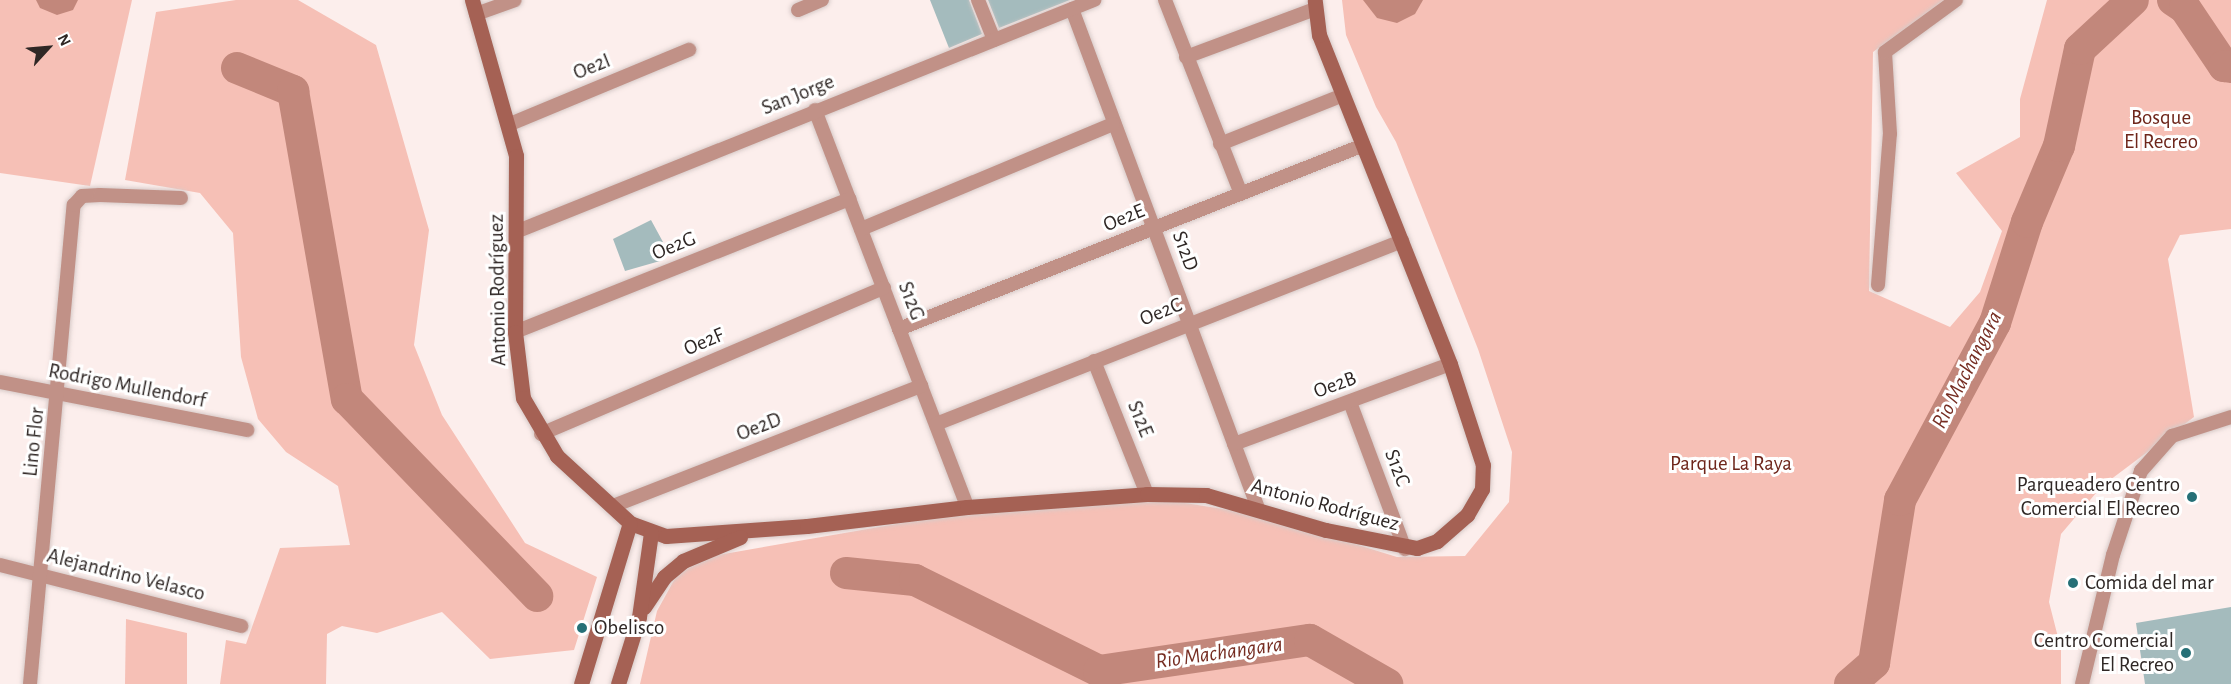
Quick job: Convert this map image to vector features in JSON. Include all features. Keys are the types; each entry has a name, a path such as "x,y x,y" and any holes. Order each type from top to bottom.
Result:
{"street":[{"path":"474,7 515,0"},
{"path":"798,10 822,0"},
{"path":"978,0 994,40"},
{"name":"San Jorge","path":"518,231 1095,0"},
{"path":"1165,0 1241,194"},
{"path":"1878,285 1890,144 1885,52 1956,0"},
{"path":"1186,57 1315,5"},
{"name":"Antonio Rodríguez","path":"474,7 510,124 518,231 515,332 523,398 541,434 557,456 630,523 651,533 666,536 757,531 967,507 1147,494 1206,495 1405,549 1437,541 1461,522 1482,489 1480,454 1450,364 1319,35 1315,5"},
{"name":"S12D","path":"1072,9 1258,508"},
{"name":"Oe2I","path":"510,124 689,50"},
{"path":"1220,144 1343,95"},
{"name":"S12G","path":"816,110 967,507"},
{"path":"861,229 1113,124"},
{"name":"Oe2E","path":"899,329 1363,145"},
{"name":"Lino Flor","path":"30,684 60,395 74,204 82,196 181,198"},
{"name":"Oe2G","path":"515,332 849,199"},
{"name":"Oe2C","path":"936,424 1402,241"},
{"name":"Oe2F","path":"541,434 884,288"},
{"name":"S12E","path":"1094,361 1147,494"},
{"name":"Oe2B","path":"1234,444 1450,364"},
{"name":"Rodrigo Mullendorf","path":"0,382 247,430"},
{"name":"Oe2D","path":"613,506 921,386"},
{"name":"S12C","path":"1350,402 1405,549"},
{"path":"2082,684 2113,555 2141,471 2172,436 2231,417"},
{"path":"581,684 630,523"},
{"name":"Antonio Rodríguez","path":"639,617 664,578 683,561 757,531"},
{"path":"618,684 639,617 651,533"},
{"name":"Alejandrino Velasco","path":"0,565 241,626"}],"green space":[{"path":"0,0 132,0 90,186 0,173"},
{"path":"236,0 298,0 376,45 429,230 414,345 442,415 525,543 597,577 574,650 490,659 442,612 377,633 342,626 327,634 326,684 220,684 226,640 246,644 280,548 350,545 338,486 286,452 258,419 241,357 233,233 200,193 125,180 156,12"},
{"name":"Parque La Raya","path":"1342,0 1944,0 1873,52 1869,291 1950,327 1980,292 2002,231 1956,173 2020,137 2020,99 2047,0 2231,0 2231,229 2180,235 2168,259 2194,417 2102,486 2061,534 2049,602 2061,649 2061,684 640,684 657,611 678,573 718,555 966,512 1147,497 1261,515 1397,557 1465,556 1509,502 1512,452 1478,349 1396,142 1376,107 1346,35"},
{"path":"126,619 187,633 187,684 125,684"}],"shaded area":[{"path":"36,0 78,0 73,10 57,15 40,8"},
{"path":"1363,0 1423,0 1415,14 1397,23 1377,18"}],"building":[{"path":"930,0 969,0 982,34 949,48"},
{"path":"988,0 1070,0 999,28"},
{"path":"651,220 663,242 656,245 660,261 625,271 613,239"},
{"name":"Centro Comercial El Recreo","path":"2231,607 2231,684 2145,684 2136,623"}],"waterway":[{"name":"Rio Machangara","path":"1850,684 1874,663 1900,500 1995,323 2027,222 2059,146 2080,49 2133,0"},
{"name":"Rio Machangara","path":"2173,0 2185,8 2224,66 2231,67"},
{"path":"237,68 293,91 347,399 537,596"},
{"name":"Rio Machangara","path":"846,573 915,580 1099,671 1310,640 1387,684"},
{"path":"1868,684 1874,663"}],"place":[{"name":"Parqueadero Centro Comercial El Recreo","path":"2192,497"},
{"name":"Comida del mar","path":"2073,583"},
{"name":"Obelisco","path":"582,628"},
{"name":"Centro Comercial El Recreo","path":"2186,653"}],"park label":[{"name":"Bosque El Recreo","path":"2161,130"}]}
